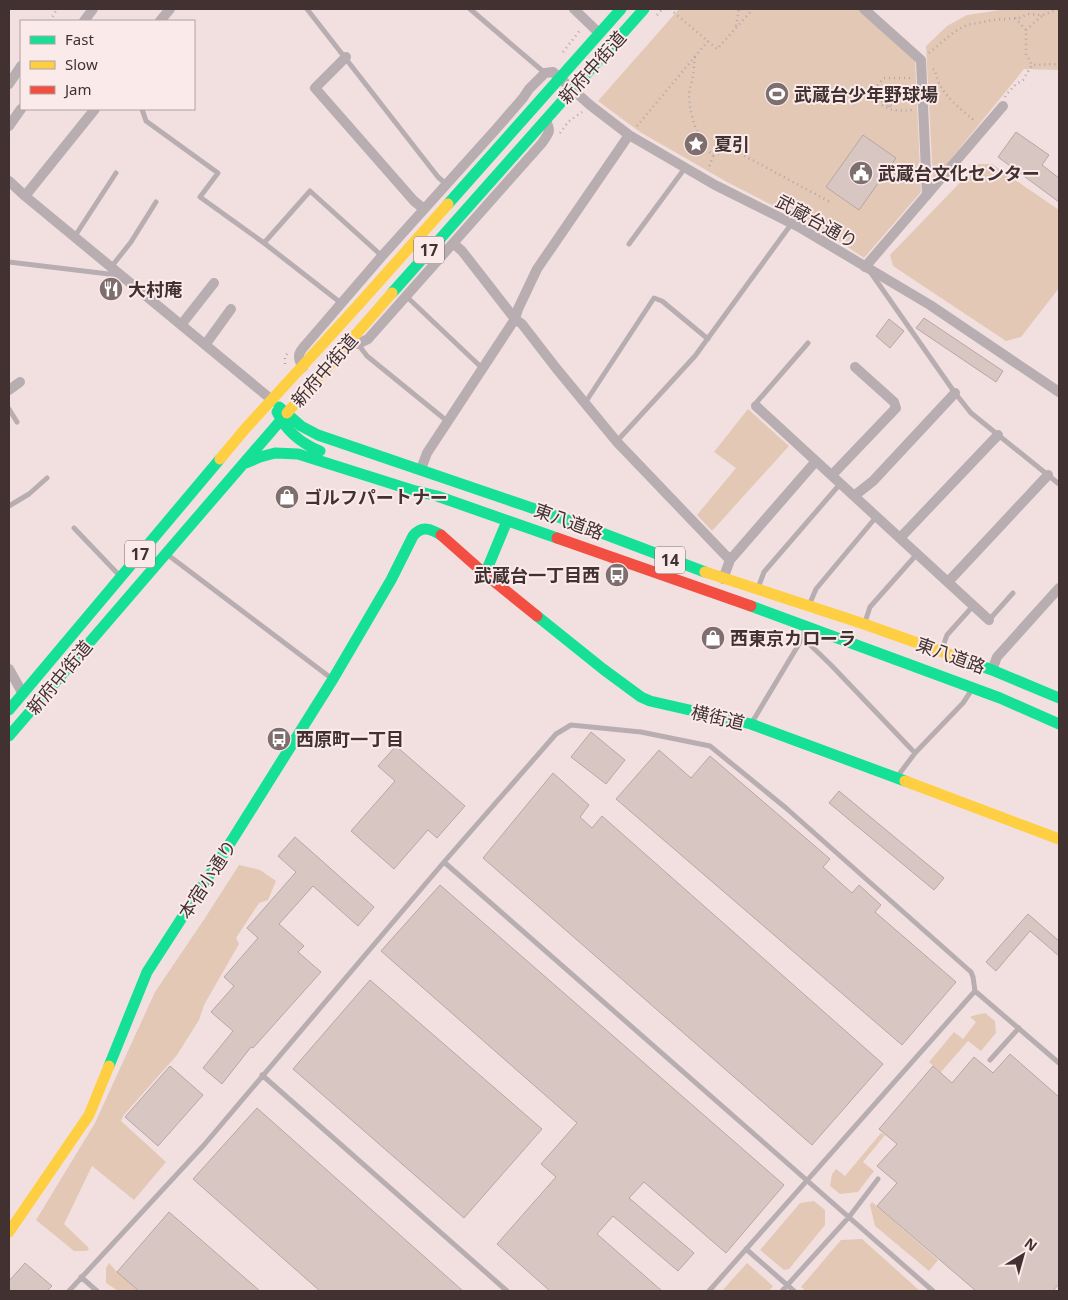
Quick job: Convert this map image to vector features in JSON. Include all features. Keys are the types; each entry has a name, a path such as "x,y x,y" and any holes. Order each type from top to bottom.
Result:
{"main road":[{"name":"新府中街道","path":"9,710 246,429 621,9"},
{"name":"新府中街道","path":"9,736 283,416 354,342 545,120 644,9"},
{"name":"東八道路","path":"272,400 283,416 288,430 297,439 314,449 415,482 437,496"},
{"name":"東八道路","path":"283,416 311,432 570,521 723,579 941,650 1059,698"},
{"name":"東八道路","path":"240,467 263,456 293,452 412,490 437,496 807,626 973,687 1059,724"},
{"path":"485,574 507,521"},
{"name":"横街道","path":"417,531 423,529 433,530 442,536 485,574 603,669 641,697 667,705 751,724 1059,839"},
{"name":"本宿小通り","path":"9,1232 89,1115 147,972 240,829 333,679 391,580 417,531"},
{"path":"864,626 898,644 950,663 954,668 952,673 949,676 942,676"},
{"path":"1023,683 1014,684 1011,687 1012,692 1016,696 1059,715"}],"street":[{"path":"85,20 93,9"},
{"path":"161,20 170,9"},
{"path":"574,9 600,33"},
{"path":"864,9 921,60 927,194"},
{"path":"346,57 315,88 414,201 424,209"},
{"path":"9,84 20,68"},
{"path":"303,367 299,361 299,352 529,89 544,73 553,72 560,78"},
{"name":"武蔵台通り","path":"560,78 590,105 629,135 704,179 792,223 930,305 1059,392"},
{"path":"866,268 1003,106"},
{"path":"9,126 20,110"},
{"path":"25,196 93,110"},
{"path":"354,342 368,339 548,136 549,126 545,120"},
{"path":"421,469 427,453 515,319 537,269 629,135"},
{"path":"9,180 25,196 272,400"},
{"path":"453,243 462,251 515,319 522,324 617,442 730,560"},
{"path":"181,325 214,283"},
{"path":"205,345 232,309"},
{"path":"832,476 896,408 894,402 855,368"},
{"path":"9,390 20,382"},
{"path":"854,496 873,481 955,393"},
{"path":"756,406 989,620"},
{"path":"900,538 998,435"},
{"path":"723,579 730,560 816,461"},
{"path":"948,582 1048,474"},
{"path":"992,670 997,657 1059,588"},
{"path":"9,669 23,694"}],"lane":[{"path":"308,9 446,185"},
{"path":"470,9 544,73"},
{"path":"142,110 146,121 218,173 200,198 264,243 341,303"},
{"path":"629,244 685,168"},
{"path":"74,236 116,173"},
{"path":"264,243 310,190 382,256"},
{"path":"112,266 131,242 156,202"},
{"path":"617,442 695,356 792,223"},
{"path":"9,262 123,276"},
{"path":"866,268 971,413 1059,484"},
{"path":"406,296 483,368"},
{"path":"585,403 654,298 662,301 708,339"},
{"path":"354,342 367,356 448,422"},
{"path":"756,406 756,403 808,343"},
{"path":"9,409 17,422"},
{"path":"9,506 29,494 47,478"},
{"path":"757,590 764,572 841,483"},
{"path":"809,606 816,589 877,516"},
{"path":"74,528 111,568 121,576"},
{"path":"166,554 333,679"},
{"path":"864,626 870,607 917,554"},
{"path":"989,620 1013,593"},
{"path":"941,650 947,635 973,606"},
{"path":"751,724 803,638 807,626"},
{"path":"803,638 915,753"},
{"path":"897,778 915,753 963,703 973,687"},
{"path":"69,1291 204,1145 444,862 556,734 571,725 642,732 710,746 786,808 971,972 975,991 1059,1064"},
{"path":"444,862 933,1291"},
{"path":"709,1291 975,991"},
{"path":"990,1060 1019,1028"},
{"path":"262,1075 507,1291"},
{"path":"782,1291 849,1217 878,1179"},
{"path":"746,1249 794,1291"},
{"path":"81,1278 97,1291"}],"path":[{"path":"51,20 57,9"},
{"path":"670,9 717,49 752,9"},
{"path":"736,28 739,9"},
{"path":"1026,30 1043,15 1058,9"},
{"path":"983,129 955,104 937,81 936,70 921,60 954,32 967,25 1015,18 1028,14 1043,15"},
{"path":"1015,18 1026,30 1026,54 1032,65"},
{"path":"629,135 708,41"},
{"path":"695,57 694,76 689,93 691,111 699,136 713,156"},
{"path":"1032,65 1059,64"},
{"path":"1003,106 1006,95 1016,84 1023,80 1032,65"},
{"path":"922,78 884,78 869,95 887,109 900,111 923,108"},
{"path":"704,179 713,156 730,148 830,202"}],"shaded area":[{"path":"679,9 859,9 915,58 921,192 864,258 828,234 727,182 640,132 598,101"},
{"path":"1007,9 1059,9 1059,70 1024,69 933,181 926,46 947,26 967,15"},
{"path":"978,164 992,164 1059,210 1059,288 1021,337 1006,341 893,266 890,255"},
{"path":"748,409 789,446 712,531 697,515 736,468 714,452"},
{"path":"239,865 260,870 276,881 268,900 259,903 236,938 239,944 204,1005 199,1020 177,1055 123,1116 121,1121 166,1162 134,1200 92,1166 64,1224 89,1248 87,1251 74,1251 36,1220 95,1123 155,992"},
{"path":"985,1013 995,1021 996,1033 981,1051 968,1041 941,1072 929,1062 954,1032 963,1039 976,1022 970,1017"},
{"path":"881,1133 885,1135 863,1162 874,1171 858,1192 840,1194 830,1186 832,1174 836,1169 845,1176"},
{"path":"814,1201 825,1210 825,1225 789,1269 784,1270 760,1250 800,1203"},
{"path":"872,1202 938,1260 929,1271 875,1226 870,1205"},
{"path":"862,1239 920,1291 806,1291 801,1287 841,1240"},
{"path":"109,1263 139,1291 118,1291 106,1283 106,1268"},
{"path":"747,1263 773,1286 769,1291 722,1291"}],"building":[{"path":"884,88 897,98 890,107 877,98"},
{"path":"1016,132 1049,155 1042,165 1059,178 1059,202 998,157"},
{"name":"武蔵台文化センター","path":"863,135 896,158 859,210 826,187"},
{"path":"924,318 1003,371 996,382 916,328"},
{"path":"889,319 904,331 890,348 876,336"},
{"path":"591,732 625,760 606,784 571,757"},
{"path":"396,746 465,806 437,838 428,830 394,869 351,831 395,781 378,766"},
{"path":"659,750 691,778 710,756 830,859 823,867 852,893 859,885 881,905 875,912 956,982 902,1045 616,799"},
{"path":"553,773 589,805 580,817 592,828 602,816 883,1064 812,1145 483,858"},
{"path":"839,791 944,878 934,890 829,803"},
{"path":"295,837 374,907 358,926 313,886 279,924 304,946 298,952 321,972 253,1048 251,1047 222,1084 203,1068 233,1031 211,1012 234,986 224,977 258,938 247,928 296,872 278,856"},
{"path":"440,885 784,1185 726,1253 644,1182 629,1198 694,1253 678,1271 613,1216 597,1234 662,1291 550,1291 497,1244 556,1177 541,1164 577,1123 381,951"},
{"path":"1028,914 1059,941 1059,956 1030,931 996,971 986,962"},
{"path":"370,980 542,1129 464,1218 293,1069"},
{"path":"1010,1054 1059,1097 1059,1284 1053,1291 976,1291 877,1206 897,1183 877,1166 897,1144 879,1129 933,1066 952,1083 974,1057 993,1073"},
{"path":"170,1066 203,1095 158,1146 125,1117"},
{"path":"257,1108 463,1291 320,1291 193,1179"},
{"path":"169,1212 260,1291 139,1291 117,1272"},
{"path":"25,1263 52,1286 47,1291 9,1291 9,1281"}],"traffic: fast":[{"path":"448,204 621,9"},
{"path":"392,293 644,9"},
{"path":"279,407 301,426 318,435 570,521 705,572"},
{"path":"277,412 294,436 320,451"},
{"path":"9,736 287,413"},
{"path":"246,463 275,453 298,454 437,496 557,538"},
{"path":"9,710 220,459"},
{"path":"485,574 507,521"},
{"path":"109,1066 147,972 333,679 391,580 413,536 423,529 434,531 441,535"},
{"path":"751,606 1000,698 1059,724"},
{"path":"537,616 641,697 650,701 751,724 905,781"},
{"path":"954,656 1059,698"}],"traffic: slow":[{"path":"220,459 448,204"},
{"path":"287,413 392,293"},
{"path":"705,572 864,624 954,656"},
{"path":"905,781 1059,839"},
{"path":"9,1232 89,1115 109,1066"}],"traffic: jam":[{"path":"441,535 537,616"},
{"path":"557,538 751,606"}],"place":[{"name":"武蔵台少年野球場","path":"777,94"},
{"name":"夏引","path":"696,144"},
{"name":"武蔵台文化センター","path":"861,173"},
{"name":"大村庵","path":"111,289"},
{"name":"ゴルフパートナー","path":"287,497"},
{"name":"武蔵台一丁目西","path":"617,575"},
{"name":"西東京カローラ","path":"713,638"},
{"name":"西原町一丁目","path":"279,739"}]}
